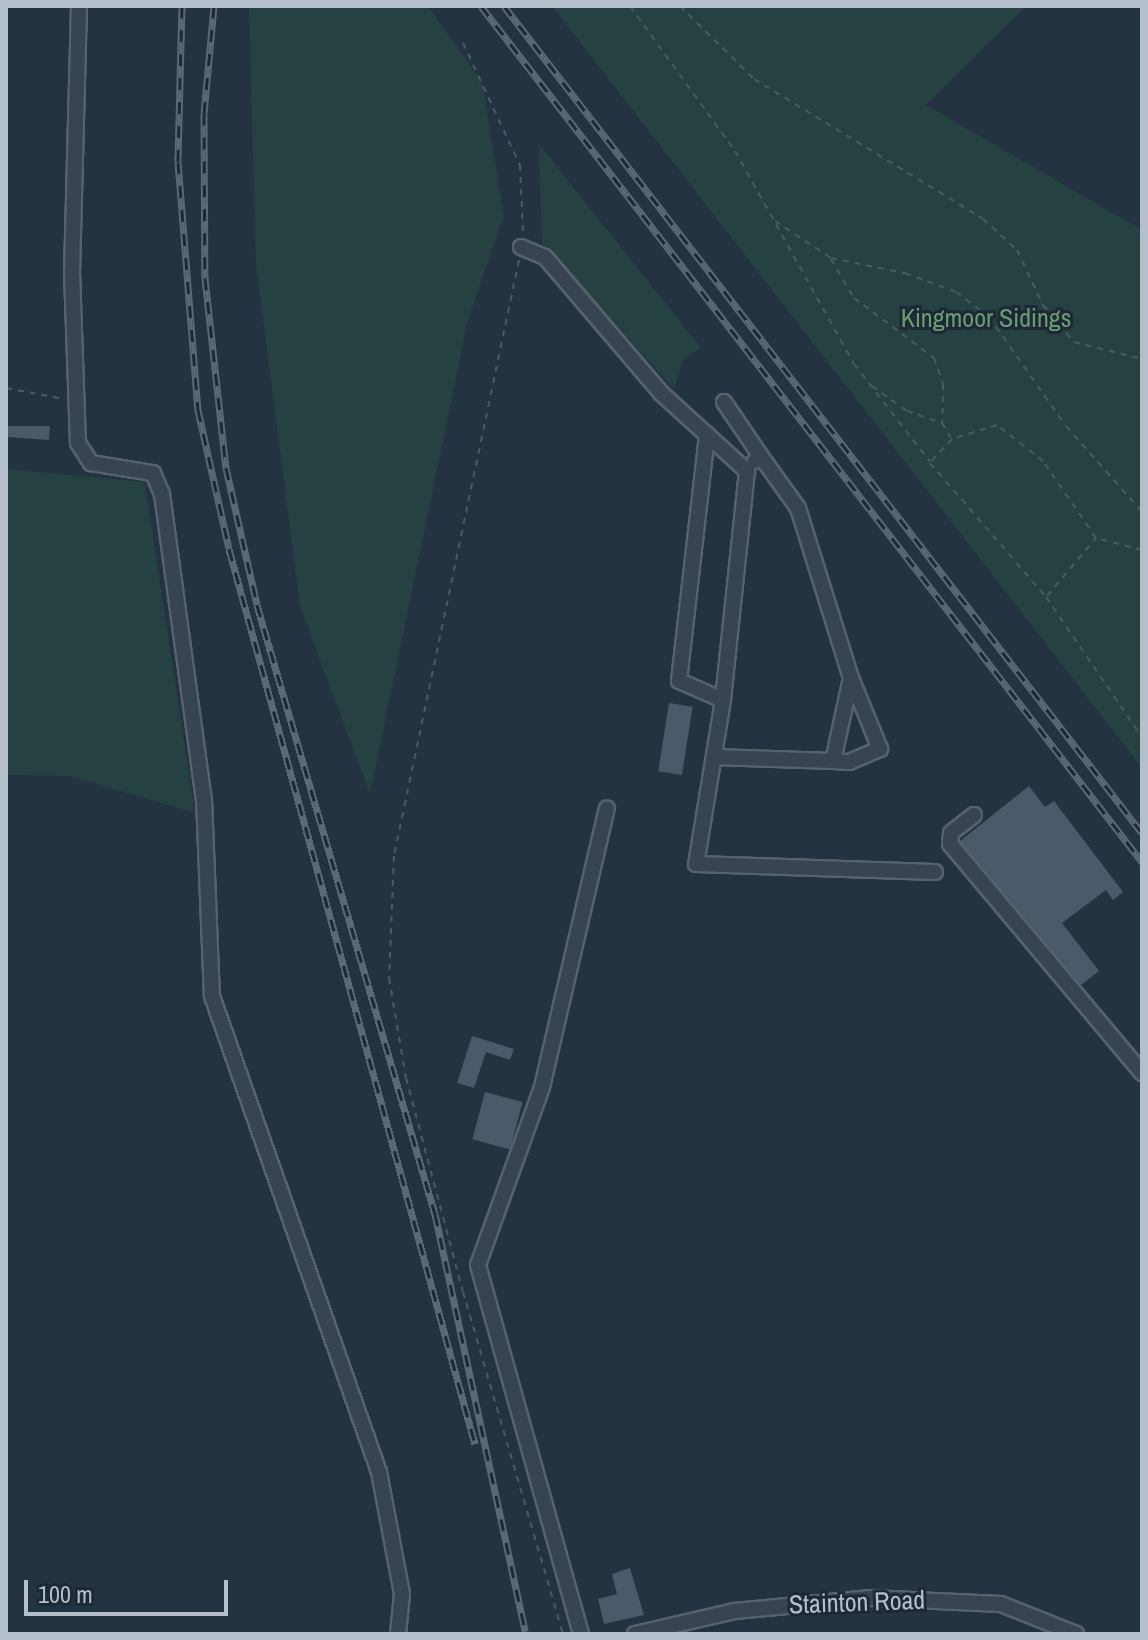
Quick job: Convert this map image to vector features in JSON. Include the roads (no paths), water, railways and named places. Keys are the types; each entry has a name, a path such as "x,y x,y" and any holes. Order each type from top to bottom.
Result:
{"street":[{"path":"79,6 78,443 91,463 153,473 162,494 204,799 212,996 379,1472 402,1594 398,1634"},
{"path":"521,247 545,257 662,394 747,471"},
{"path":"714,757 833,761 880,749 851,678 798,508 724,402"},
{"path":"707,435 679,681 723,700"},
{"path":"760,455 747,471 723,700 696,864 935,872"},
{"path":"833,761 851,678"},
{"path":"581,1634 478,1265 542,1087 607,808"},
{"path":"974,815 951,833 950,844 1142,1073"},
{"name":"Stainton Road","path":"635,1634 778,1604 870,1598 1001,1604 1069,1632"}],"railway":[{"path":"182,6 178,162 198,410 229,549 475,1444"},
{"path":"214,6 204,113 205,278 226,468 257,605 435,1214 525,1631"},
{"path":"481,6 1142,862"},
{"path":"504,6 1142,833"}],"park label":[{"name":"Kingmoor Sidings","path":"986,318"}]}
